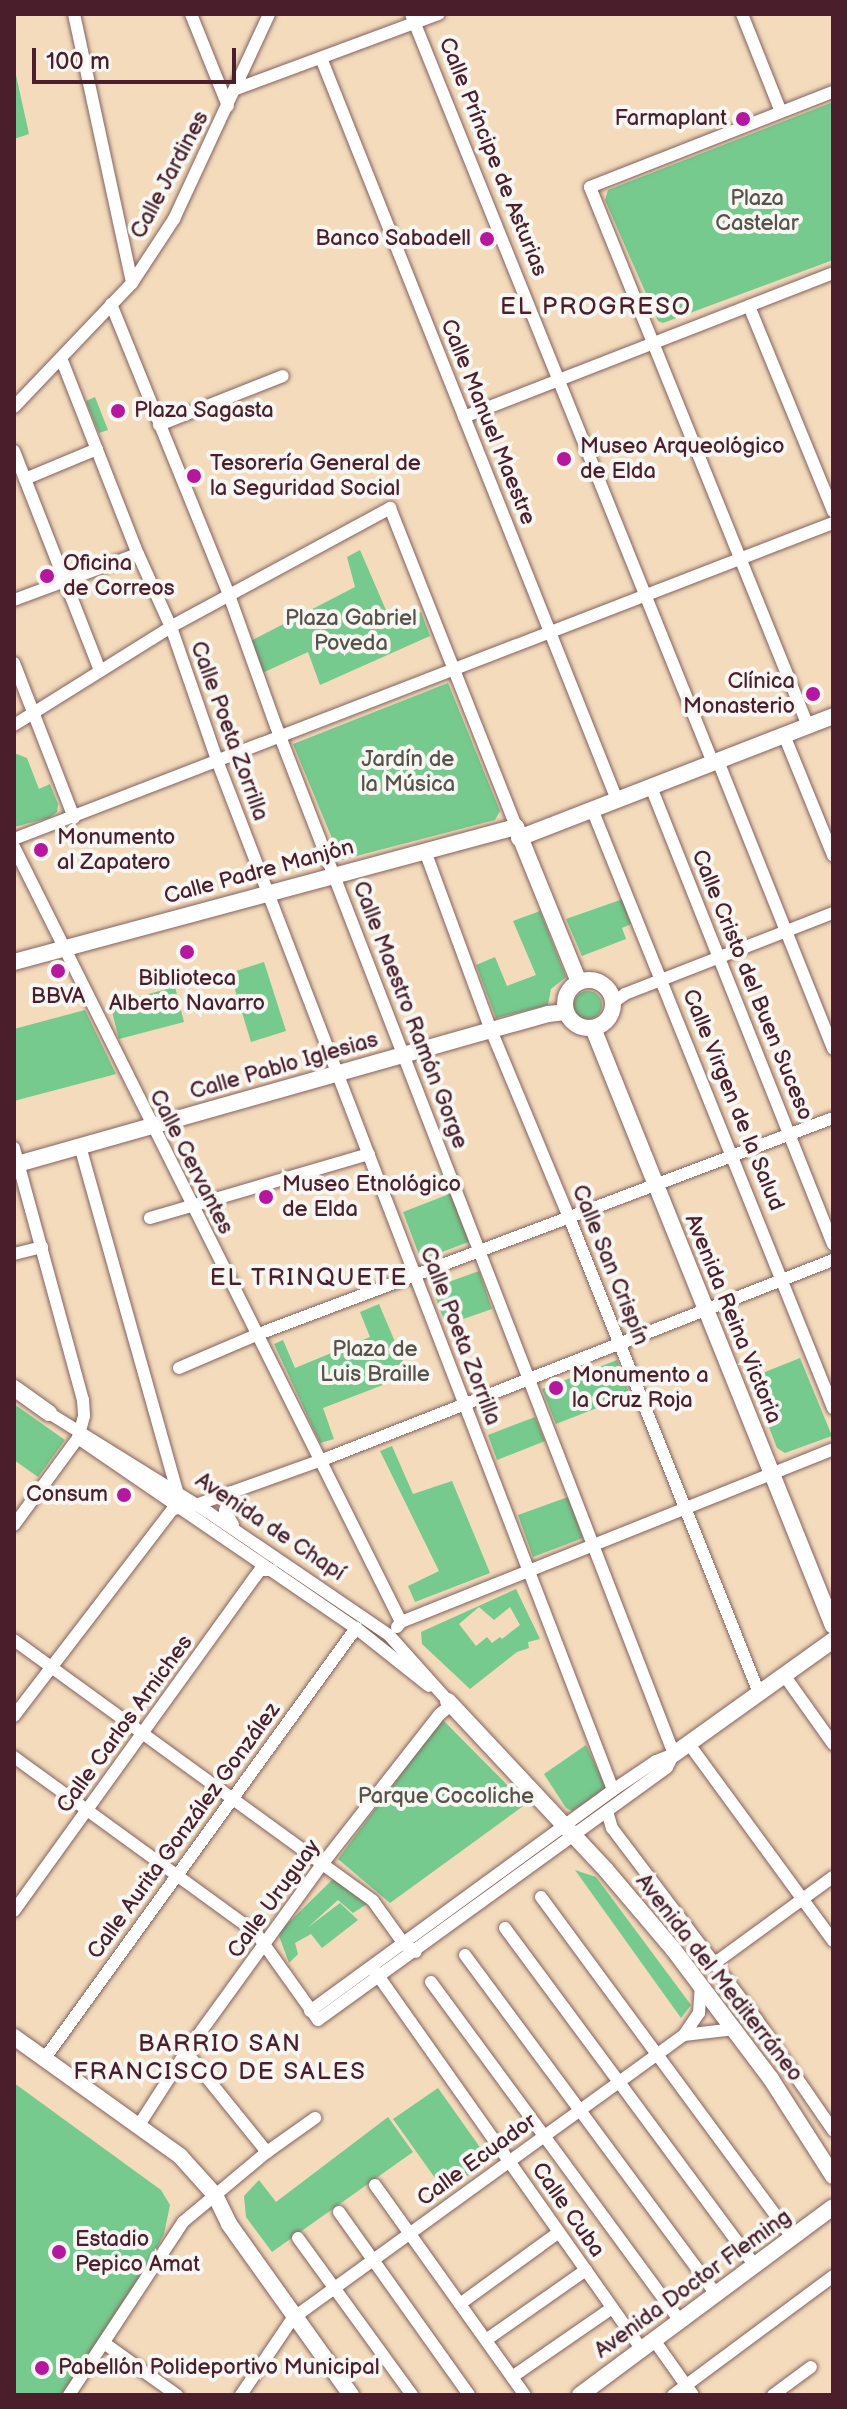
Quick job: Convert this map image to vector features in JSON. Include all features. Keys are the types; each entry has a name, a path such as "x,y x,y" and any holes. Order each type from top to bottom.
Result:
{"street":[{"path":"74,14 132,283"},
{"path":"191,14 228,106"},
{"name":"Calle Jardines","path":"14,407 132,283 174,219 269,14"},
{"path":"236,89 321,58 414,18 439,14"},
{"path":"742,14 781,112"},
{"name":"Calle Príncipe de Asturias","path":"414,18 833,1049"},
{"name":"Calle Manuel Maestre","path":"321,58 617,800"},
{"path":"246,66 270,78"},
{"path":"808,726 590,187 833,92"},
{"path":"464,417 833,273"},
{"path":"111,304 159,425 283,376"},
{"path":"749,306 833,511"},
{"path":"25,479 97,449 61,358"},
{"name":"Calle Maestro Ramón Gorge","path":"159,425 229,595 280,738 674,1754"},
{"name":"Calle Poeta Zorrilla","path":"97,449 138,554 171,627 218,763 613,1790"},
{"path":"14,451 100,671"},
{"path":"14,725 171,627 390,508 579,982"},
{"path":"14,839 218,763 833,523"},
{"path":"14,600 138,554"},
{"path":"14,663 74,818"},
{"name":"Calle Padre Manjón","path":"14,962 334,874 518,832 617,800 833,716"},
{"path":"784,735 833,855"},
{"name":"Calle Cristo del Buen Suceso","path":"651,787 833,1244"},
{"name":"Calle Virgen de la Salud","path":"592,809 784,1279 833,1408"},
{"name":"Calle Cervantes","path":"14,847 67,948 95,1015 401,1622"},
{"name":"Calle San Crispín","path":"425,851 491,1030 687,1507 759,1693"},
{"path":"614,1002 833,913"},
{"path":"579,982 601,983 614,1002 611,1016 593,1028 580,1027 566,1012 566,996 579,982"},
{"name":"Calle Pablo Iglesias","path":"16,1159 80,1146 491,1030 566,1012"},
{"name":"Avenida Reina Victoria","path":"593,1028 833,1626"},
{"path":"179,1368 256,1335 833,1118"},
{"path":"80,1146 177,1492"},
{"path":"150,1218 369,1154"},
{"path":"14,1525 80,1434 83,1400 16,1159"},
{"path":"14,1254 42,1247"},
{"path":"14,1716 167,1513 321,1459 833,1260"},
{"name":"Avenida de Chapí","path":"14,1388 178,1507 356,1628 449,1703"},
{"name":"Avenida de Chapí","path":"80,1434 177,1492 389,1635 569,1831"},
{"path":"389,1635 401,1622 833,1449"},
{"path":"231,1492 225,1511 240,1533"},
{"name":"Calle Carlos Arniches","path":"14,1911 260,1570 272,1570"},
{"name":"Calle Aurita González González","path":"45,2058 356,1628"},
{"path":"14,1640 373,1901 404,1944 416,1952"},
{"path":"14,1757 256,1933 314,2016 376,1972 416,1952 569,1831 613,1790 656,1761 689,1744 833,1640"},
{"path":"784,1675 833,1744"},
{"name":"Calle Uruguay","path":"139,2125 186,2052 265,1948 323,1863 449,1703"},
{"path":"689,1744 833,1941"},
{"path":"376,1972 404,1944 569,1831 607,1811 667,1767 674,1754"},
{"path":"607,1811 612,1828 757,2020 833,2130"},
{"name":"Avenida del Mediterráneo","path":"569,1831 595,1858 735,2029 805,2127 833,2176"},
{"path":"711,1962 719,1960 833,1877"},
{"path":"541,1897 792,2238"},
{"path":"505,1928 755,2266"},
{"path":"465,1955 716,2294"},
{"name":"Calle Cuba","path":"376,1972 612,2308 689,2390"},
{"path":"431,1982 680,2321"},
{"name":"Calle Ecuador","path":"293,2318 684,2035 699,2013 701,1987"},
{"name":"Calle Ecuador","path":"684,2035 735,2029"},
{"path":"14,2037 180,2156 215,2195 229,2224 293,2318 351,2395"},
{"path":"186,2052 267,2152"},
{"path":"69,2395 183,2222 267,2152 315,2118"},
{"name":"Avenida del Mediterráneo","path":"805,2127 833,2156"},
{"path":"375,2185 525,2395"},
{"name":"Avenida Doctor Fleming","path":"580,2395 833,2207"},
{"path":"339,2212 469,2395"},
{"path":"812,2223 833,2219"},
{"path":"460,2304 559,2232"},
{"path":"298,2238 412,2395"},
{"path":"486,2340 586,2270"},
{"path":"673,2395 689,2390 833,2276"},
{"path":"512,2377 612,2308"},
{"path":"241,2395 293,2318"},
{"path":"104,2343 177,2395"},
{"path":"773,2395 811,2367"}],"green space":[{"path":"14,66 29,134 14,139"},
{"name":"Plaza Castelar","path":"833,102 833,260 663,323 658,321 605,200 608,190"},
{"path":"95,397 108,430 99,433 86,401"},
{"name":"Plaza Gabriel Poveda","path":"360,550 392,624 421,612 430,636 320,685 308,652 258,675 247,643 355,587 347,557"},
{"name":"Jardín de la Música","path":"448,683 500,811 495,820 341,860 293,744"},
{"path":"14,753 27,758 39,789 50,784 58,804 57,812 49,818 14,827"},
{"path":"623,899 631,924 622,928 626,939 582,956 566,919"},
{"path":"540,911 566,977 551,989 548,1005 496,1018 476,965 495,957 507,986 536,975 513,921"},
{"path":"264,962 286,1031 251,1042 230,973"},
{"path":"175,987 184,1022 119,1039 110,1004"},
{"path":"588,991 598,995 602,1005 598,1015 588,1019 578,1015 574,1005 578,995"},
{"path":"85,1010 116,1074 14,1101 14,1029"},
{"path":"452,1193 471,1241 421,1260 403,1212"},
{"path":"479,1271 492,1309 446,1325 432,1288"},
{"name":"Plaza de Luis Braille","path":"379,1304 409,1375 323,1408 334,1439 320,1443 274,1344 283,1340 295,1368 370,1337 360,1312"},
{"path":"800,1358 832,1436 785,1453 777,1448 750,1378"},
{"path":"617,1360 630,1395 556,1424 542,1389"},
{"path":"14,1404 65,1440 38,1477 14,1460"},
{"path":"535,1417 545,1441 497,1460 488,1435"},
{"path":"392,1446 413,1494 452,1481 490,1573 415,1602 408,1586 439,1571 380,1451"},
{"path":"568,1497 583,1538 533,1557 518,1515"},
{"path":"516,1589 540,1639 528,1642 529,1648 517,1652 470,1689 422,1644 421,1632","holes":["479,1607 494,1620 510,1607 520,1625 502,1639 500,1637 492,1643 487,1637 476,1646 459,1624"]},
{"name":"Parque Cocoliche","path":"442,1719 526,1804 390,1903 338,1859"},
{"path":"586,1745 607,1789 572,1811 566,1808 544,1774"},
{"path":"575,1870 596,1877 691,2005 681,2018"},
{"path":"335,1877 370,1902 353,1913 338,1900 307,1928 340,1903 358,1920 322,1948 311,1934 295,1943 298,1954 289,1963 278,1933"},
{"path":"14,2083 161,2190 170,2205 164,2234 140,2281 61,2395 14,2395"},
{"path":"438,2088 489,2160 445,2192 393,2119"},
{"path":"388,2117 413,2152 272,2252 246,2217 244,2196 259,2180 276,2202"}],"place":[{"name":"Farmaplant","path":"743,119"},
{"name":"Banco Sabadell","path":"487,239"},
{"name":"Plaza Sagasta","path":"118,411"},
{"name":"Museo Arqueológico de Elda","path":"564,459"},
{"name":"Tesorería General de la Seguridad Social","path":"194,476"},
{"name":"Oficina de Correos","path":"47,576"},
{"name":"Clínica Monasterio","path":"813,694"},
{"name":"Monumento al Zapatero","path":"41,850"},
{"name":"Biblioteca Alberto Navarro","path":"187,952"},
{"name":"BBVA","path":"58,971"},
{"name":"Museo Etnológico de Elda","path":"266,1197"},
{"name":"Monumento a la Cruz Roja","path":"556,1388"},
{"name":"Consum","path":"124,1495"},
{"name":"Estadio Pepico Amat","path":"59,2252"},
{"name":"Pabellón Polideportivo Municipal","path":"42,2368"}],"district":[{"name":"EL PROGRESO","path":"596,307"},
{"name":"EL TRINQUETE","path":"309,1278"},
{"name":"BARRIO SAN FRANCISCO DE SALES","path":"220,2058"}]}
